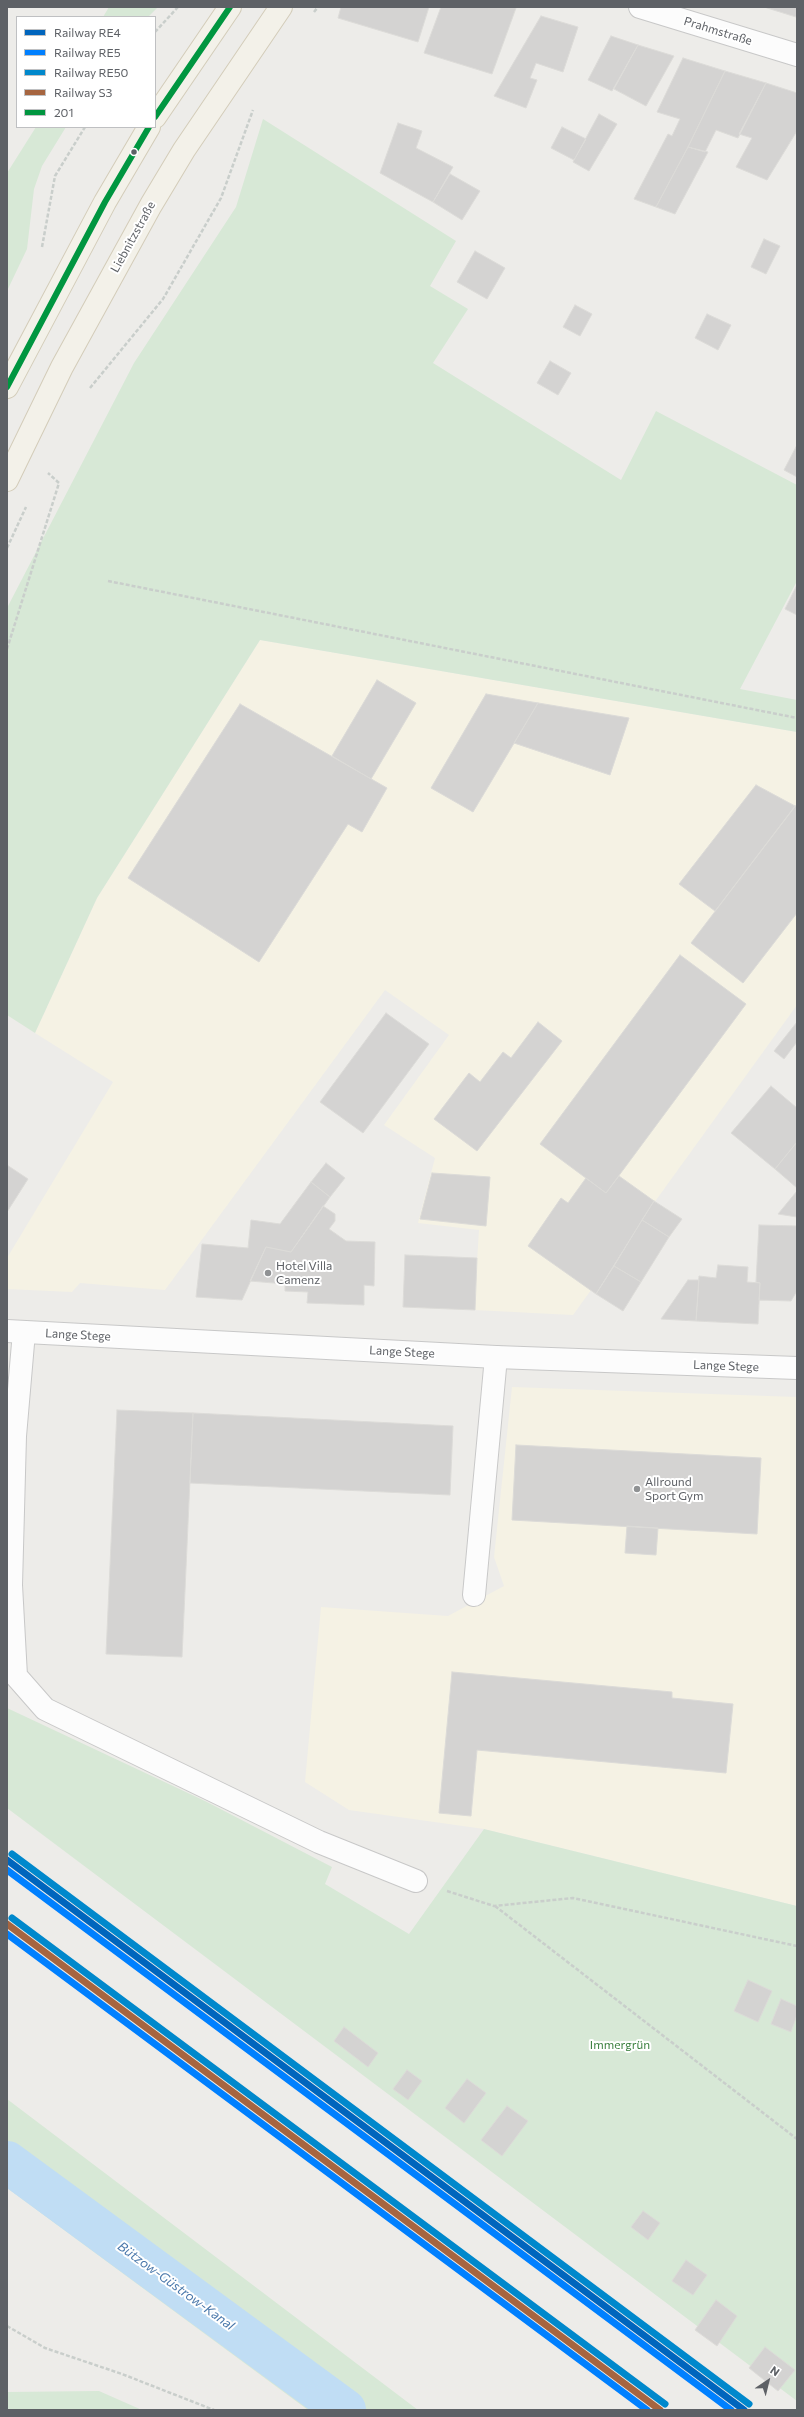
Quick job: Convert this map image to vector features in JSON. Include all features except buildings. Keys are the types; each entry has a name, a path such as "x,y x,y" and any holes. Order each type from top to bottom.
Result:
{"main road":[{"path":"156,116 230,7"},
{"name":"Liebnitzstraße","path":"7,480 62,367 151,205 184,150 281,7"},
{"path":"7,387 105,202 148,128"}],"street":[{"name":"Prahmstraße","path":"640,7 797,55"},
{"name":"Lange Stege","path":"16,1332 496,1356 797,1368"},
{"path":"16,1332 11,1585 16,1676 45,1709 319,1842 416,1881"},
{"path":"474,1595 496,1356"}],"path":[{"path":"156,31 178,7"},
{"path":"313,13 318,7"},
{"path":"85,394 163,299 221,198 253,109"},
{"path":"40,255 55,176 85,128"},
{"path":"7,649 59,483 44,470"},
{"path":"7,548 27,505"},
{"path":"108,581 797,718"},
{"path":"416,1881 494,1906 797,2139"},
{"path":"494,1906 573,1898 797,1946"},
{"path":"7,2326 44,2348 122,2374 214,2410"}],"shaded area":[{"path":"260,640 797,732 797,1005 573,1315 474,1310 479,1230 418,1223 435,1158 384,1125 449,1035 385,990 165,1290 80,1283 72,1292 7,1289 7,1258 113,1082 35,1033 97,898"},
{"path":"512,1387 797,1397 797,1906 484,1829 349,1810 305,1782 321,1607 448,1616 504,1586 494,1557"}],"green space":[{"path":"109,7 158,7 149,16 104,16"},
{"path":"263,119 456,241 430,286 468,309 433,363 621,480 656,411 797,485 797,581 740,689 797,700 797,732 260,640 97,898 35,1033 7,1015 7,608 134,363 236,207"},
{"path":"35,128 65,128 42,166 34,189 27,249 7,291 7,173"},
{"name":"Immergrün","path":"7,1708 205,1801 332,1867 325,1884 409,1934 484,1829 797,1906 797,2401 7,1808"},
{"path":"7,2099 418,2410 308,2410 7,2188"},
{"path":"99,2391 142,2410 7,2410 7,2392"}],"waterway":[{"name":"Bützow-Güstrow-Kanal","path":"7,2162 345,2410"}],"rail line":[{"name":"RE50","path":"12,1854 749,2404"},
{"name":"RE4","path":"7,1860 744,2410"},
{"name":"RE5","path":"7,1870 731,2410"},
{"name":"RE50","path":"12,1918 665,2404"},
{"name":"S3","path":"7,1924 660,2410"},
{"name":"RE5","path":"7,1934 647,2410"}],"transit line":[{"name":"201","path":"156,116 230,7"},
{"name":"201","path":"7,387 105,202 148,128"}],"place":[{"name":"Hotel Villa Camenz","path":"268,1273"},
{"name":"Allround Sport Gym","path":"637,1489"}]}
